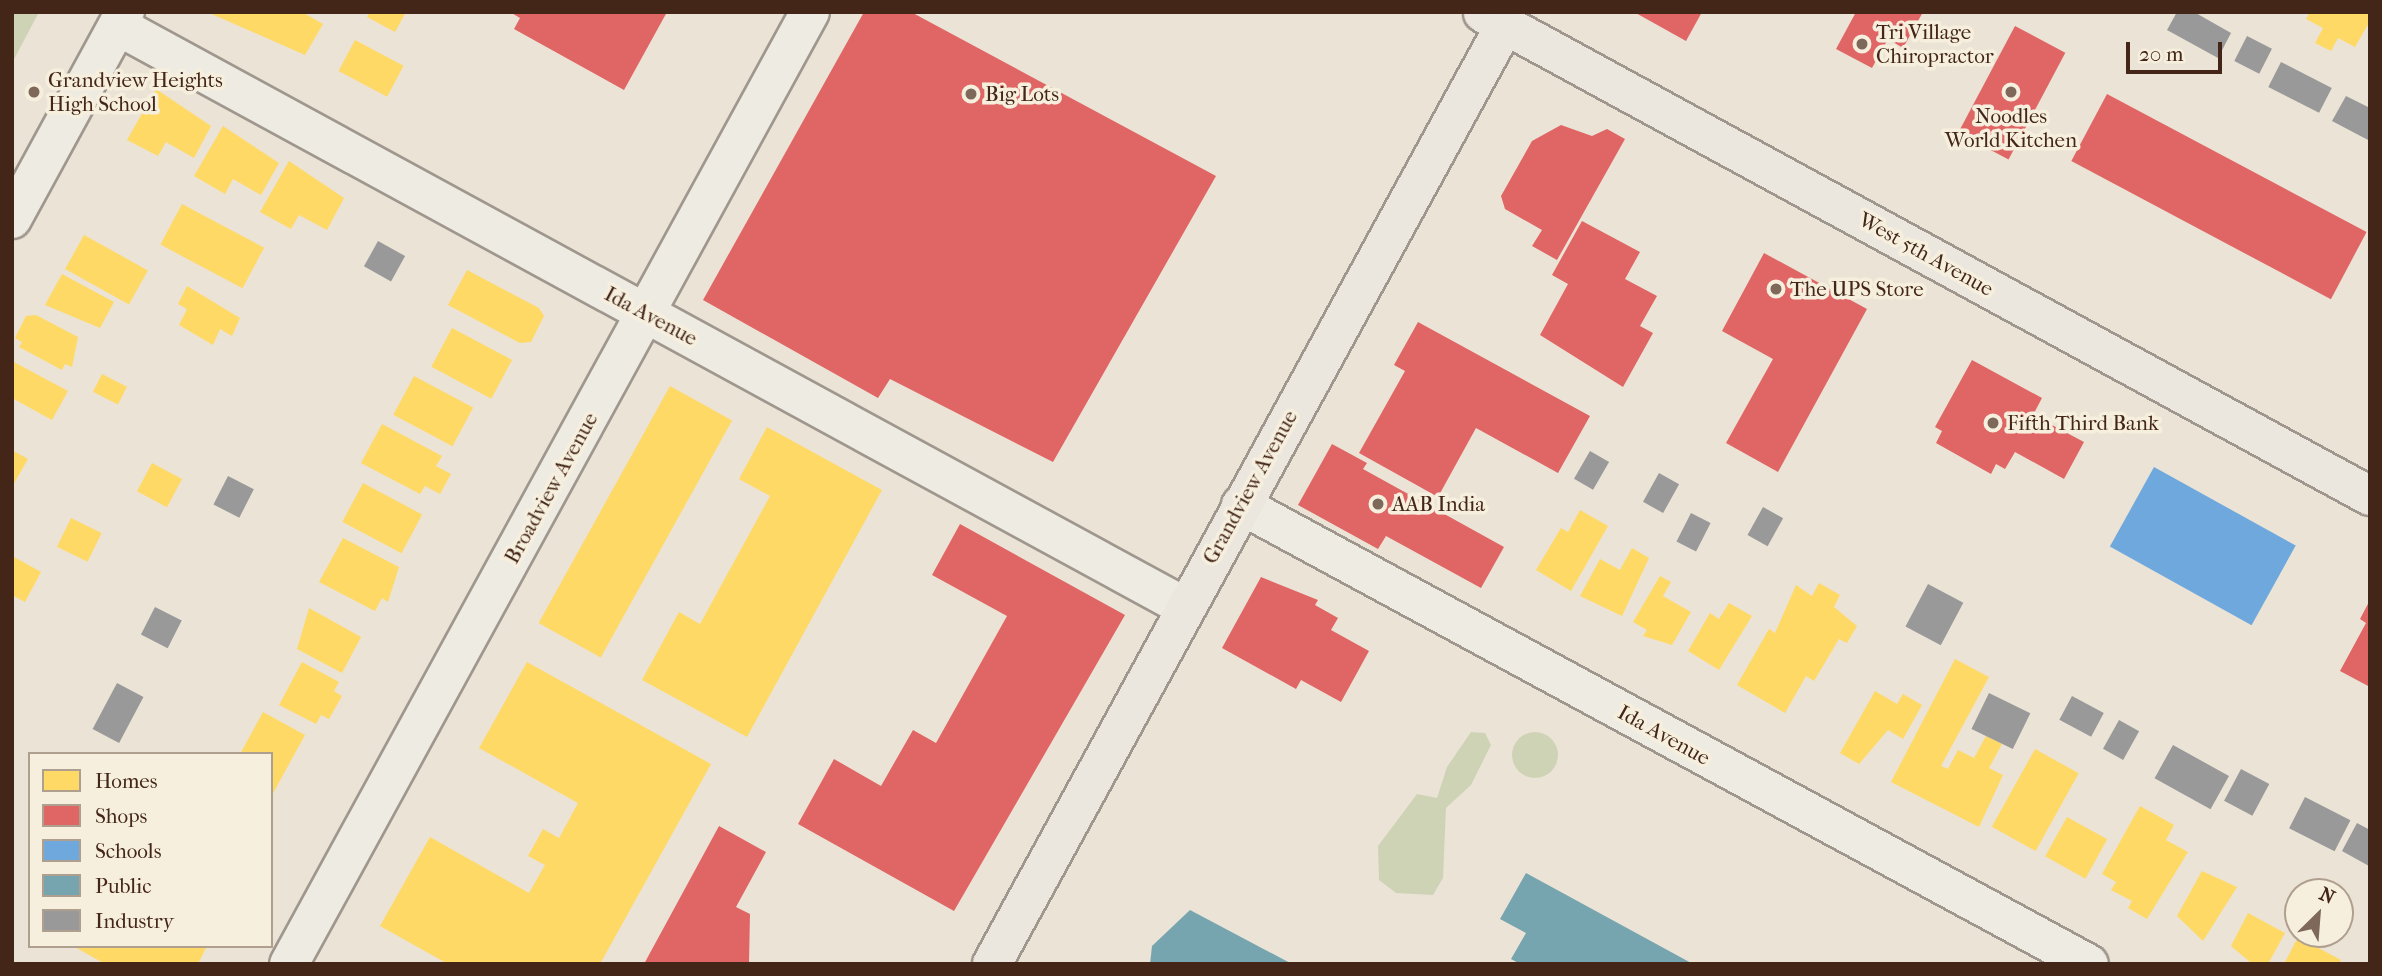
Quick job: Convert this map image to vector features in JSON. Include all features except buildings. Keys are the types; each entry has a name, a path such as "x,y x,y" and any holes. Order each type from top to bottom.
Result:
{"main road":[{"name":"West 5th Avenue","path":"1499,16 2370,496"},
{"name":"Grandview Avenue","path":"992,964 1241,505 1499,16"}],"street":[{"name":"Broadview Avenue","path":"289,964 810,12"},
{"name":"Ida Avenue","path":"121,19 646,313 1185,607"},
{"path":"12,219 121,19"},
{"name":"Ida Avenue","path":"1241,505 2089,964"}],"green space":[{"path":"12,12 39,12 12,63"},
{"path":"1471,732 1485,733 1491,745 1471,785 1446,808 1443,878 1433,895 1396,893 1379,880 1378,846 1417,794 1437,798 1447,767"},
{"path":"1535,732 1551,739 1558,755 1551,771 1535,778 1519,771 1512,755 1519,739"}],"place":[{"name":"Tri Village Chiropractor","path":"1862,44"},
{"name":"Grandview Heights High School","path":"34,92"},
{"name":"Noodles World Kitchen","path":"2011,92"},
{"name":"Big Lots","path":"971,94"},
{"name":"The UPS Store","path":"1776,289"},
{"name":"Fifth Third Bank","path":"1993,423"},
{"name":"AAB India","path":"1378,504"}]}
